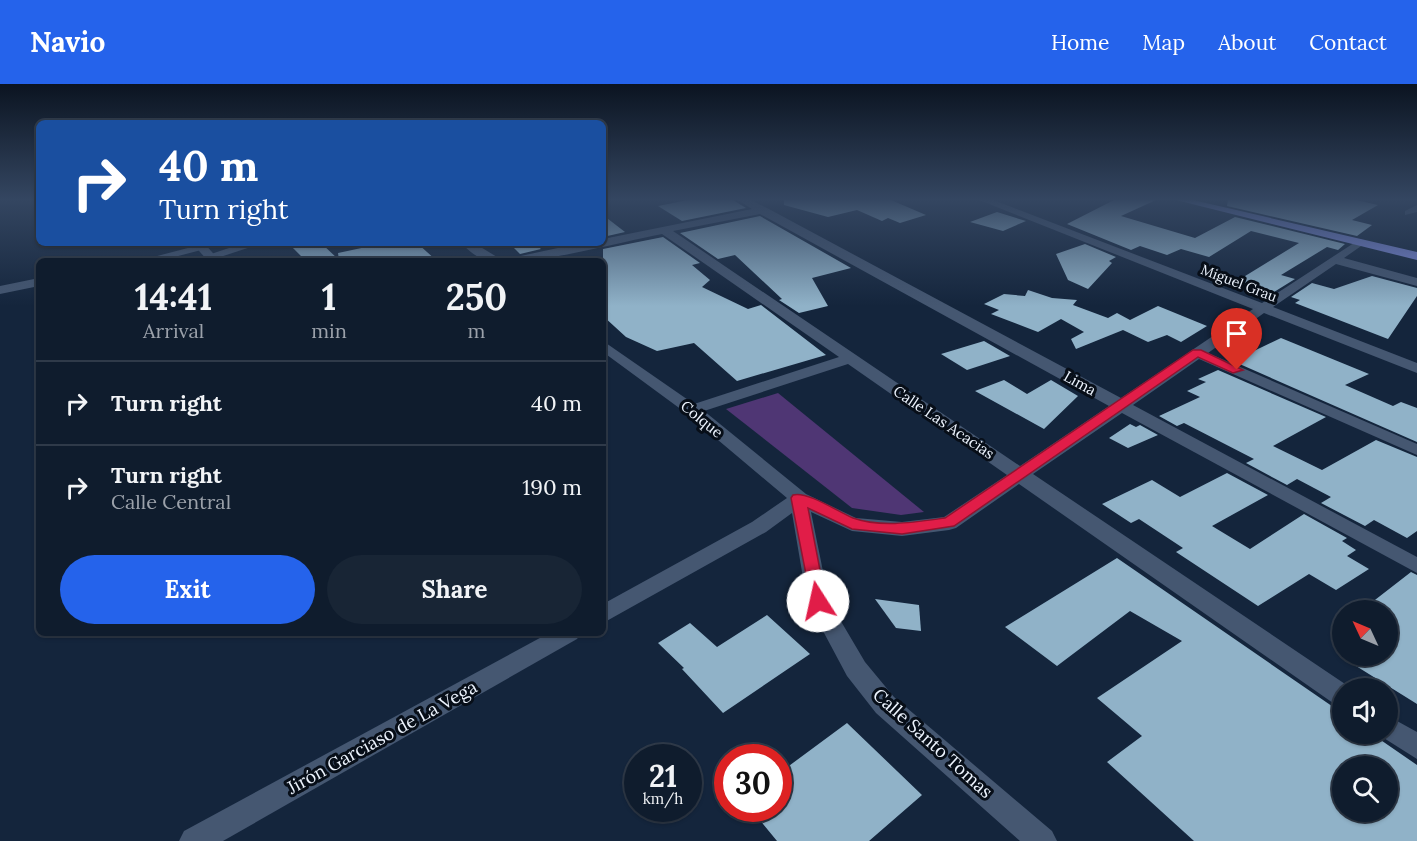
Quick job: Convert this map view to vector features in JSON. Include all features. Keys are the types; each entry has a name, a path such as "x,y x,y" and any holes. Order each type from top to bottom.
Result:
{"highway":[{"path":"1332,235 1417,256"}],"street":[{"path":"606,242 638,235"},
{"name":"Calle Las Acacias","path":"672,235 1332,689"},
{"name":"Lima","path":"809,235 1417,566"},
{"name":"Miguel Grau","path":"1075,235 1417,368"},
{"name":"Colque","path":"606,347 692,410 799,498 852,524 902,529 949,522 1360,242"},
{"path":"165,258 240,246"},
{"path":"471,246 492,258"},
{"path":"523,258 585,246"},
{"path":"1336,260 1417,282"},
{"path":"0,290 36,283"},
{"path":"0,296 36,290"},
{"path":"1197,353 1417,450"},
{"path":"692,410 851,358"},
{"path":"606,612 759,527 799,498"},
{"name":"Calle Santo Tomas","path":"799,498 818,601 856,669 885,705 1042,841"},
{"name":"Jirón Garciaso de La Vega","path":"212,837 564,636"},
{"path":"1398,734 1417,747"}],"shaded area":[{"path":"778,393 924,512 901,515 852,508 726,409"}],"building":[{"path":"683,235 794,235 851,268 812,278 828,306 799,313 779,300 782,299 735,255 718,259"},
{"path":"1095,235 1186,235 1195,238 1200,235 1244,235 1209,257 1181,249 1167,255 1140,246 1131,250"},
{"path":"1268,235 1310,235 1345,244 1338,250 1327,247 1281,275 1295,279 1274,292 1237,281 1299,243"},
{"path":"663,237 700,263 692,265 710,280 702,287 748,309 761,305 826,355 737,381 694,343 657,351 626,337 606,319 606,258 603,258 603,249"},
{"path":"1085,244 1116,257 1109,261 1112,263 1088,289 1068,280 1056,254"},
{"path":"291,246 324,246 337,258 303,258"},
{"path":"371,246 420,246 434,258 339,258 338,253"},
{"path":"512,246 538,246 541,249 520,254"},
{"path":"1372,276 1417,288 1417,296 1388,339 1295,303 1300,300 1291,297 1312,283 1334,289"},
{"path":"1028,290 1052,298 1077,300 1073,305 1108,318 1117,313 1130,320 1158,306 1207,326 1181,342 1167,335 1148,342 1123,330 1076,349 1071,339 1084,332 1061,319 1038,332 991,314 999,310 984,304 1004,294 1025,296"},
{"path":"1281,338 1369,374 1345,385 1393,406 1401,402 1417,408 1417,442 1235,362"},
{"path":"984,341 1010,356 967,370 941,354"},
{"path":"1218,370 1326,417 1273,446 1322,470 1376,440 1417,457 1417,531 1407,538 1374,520 1365,526 1321,503 1331,497 1297,479 1287,485 1246,463 1254,459 1184,423 1177,426 1159,416 1200,397 1187,391 1206,382 1198,379"},
{"path":"1004,380 1027,394 1051,380 1078,396 1044,429 975,391"},
{"path":"1130,424 1136,427 1140,425 1158,435 1128,448 1109,438"},
{"path":"1227,473 1268,495 1212,526 1250,549 1304,514 1347,538 1342,541 1356,550 1347,556 1369,569 1336,590 1309,574 1258,606 1176,552 1183,548 1139,519 1131,523 1102,504 1152,480 1180,497"},
{"path":"1117,558 1332,706 1332,744 1387,744 1417,765 1417,841 1194,841 1107,762 1142,736 1097,698 1182,641 1130,611 1057,666 1005,627"},
{"path":"1411,572 1417,575 1417,704 1398,692 1398,678 1375,678 1356,666 1398,666 1398,600 1375,600"},
{"path":"875,599 919,605 921,631 896,628"},
{"path":"767,615 810,654 723,713 682,669 684,668 658,643 690,623 717,647"},
{"path":"847,723 922,795 869,841 777,841 761,822 792,822 792,764"}],"route":[{"path":"818,601 799,498 852,524 902,529 949,522 1197,353 1237,370"}]}
